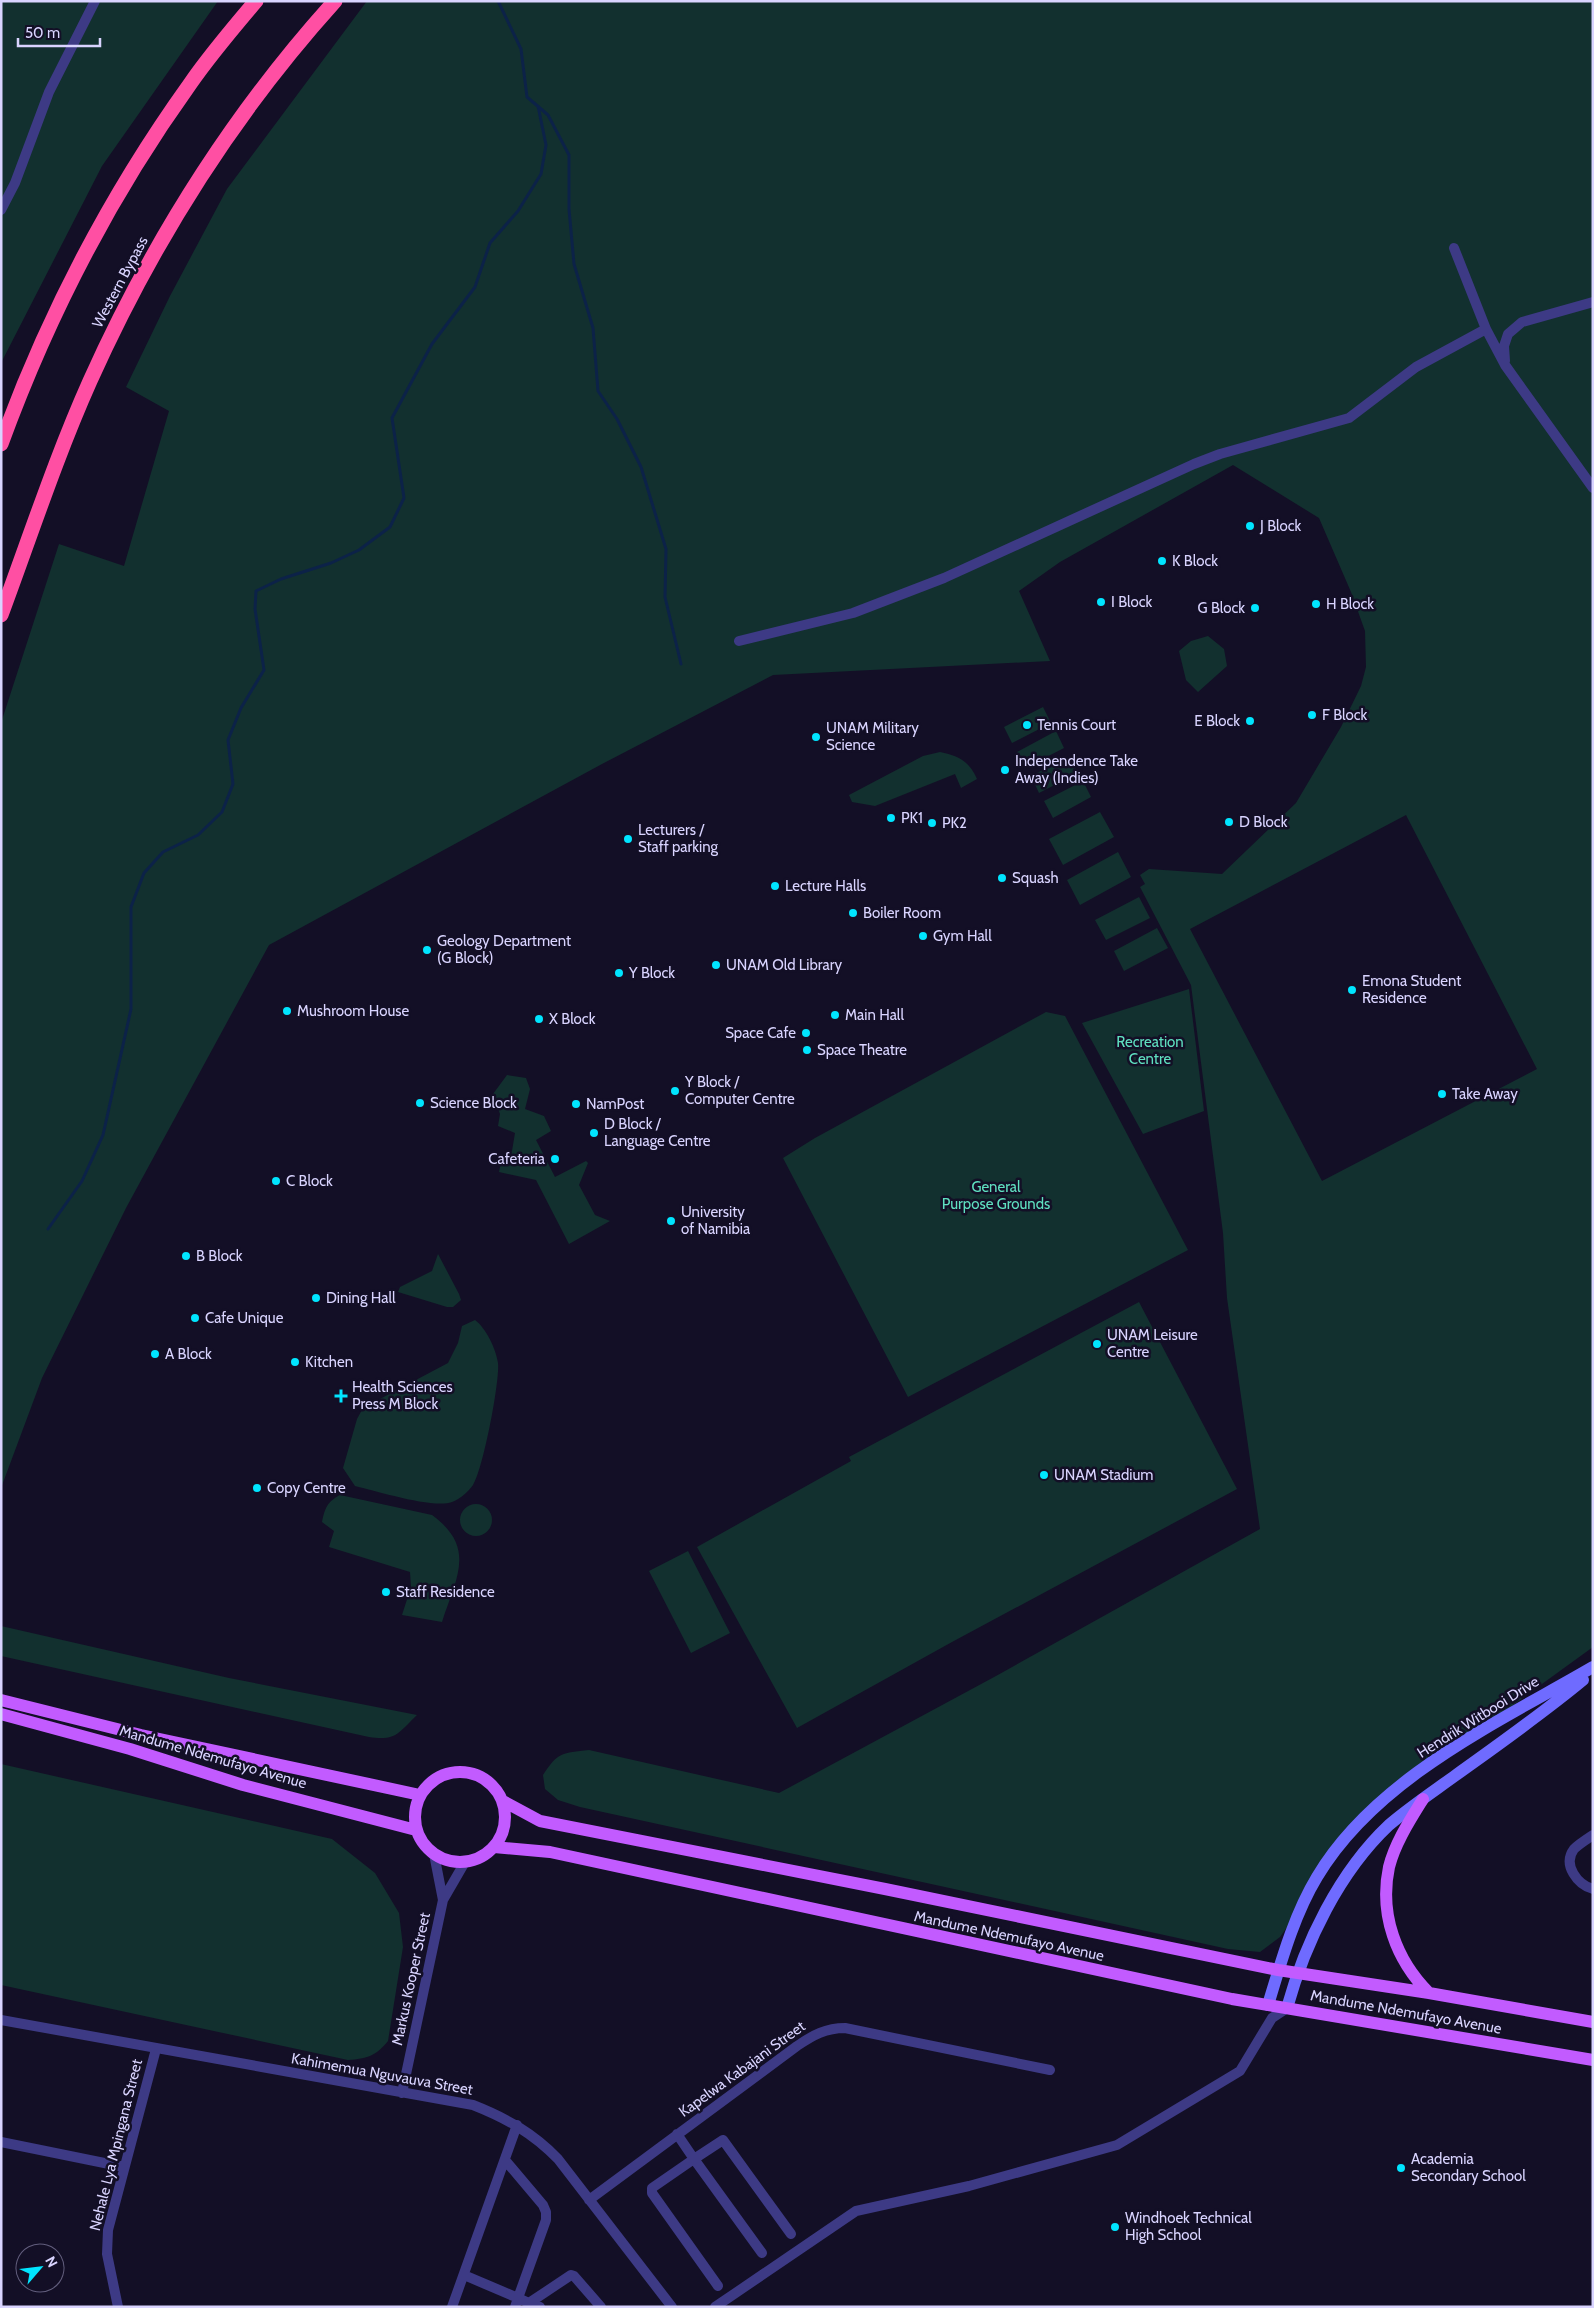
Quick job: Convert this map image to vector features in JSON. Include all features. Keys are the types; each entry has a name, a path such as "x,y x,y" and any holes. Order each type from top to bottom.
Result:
{"highway":[{"path":"1,444 42,346 94,239 122,187 190,83 256,1"},
{"name":"Western Bypass","path":"1,614 90,383 126,304 171,224 228,135 276,72 335,1"},
{"path":"1,626 42,505"}],"main road":[{"name":"Hendrik Witbooi Drive","path":"1268,2005 1278,1970 1316,1878 1347,1835 1392,1793 1478,1732 1593,1667"},
{"name":"Hendrik Witbooi Drive","path":"1287,2008 1296,1973 1326,1910 1361,1855 1389,1825 1550,1707 1593,1672"},
{"name":"Mandume Ndemufayo Avenue","path":"1,1700 141,1735 420,1795"},
{"name":"Mandume Ndemufayo Avenue","path":"1,1714 130,1749 243,1785 416,1830 415,1811 420,1795 429,1783 448,1773 470,1772 485,1779 497,1791 503,1801 540,1821 1278,1970 1429,1992 1593,2022"},
{"path":"1423,1799 1406,1826 1390,1867 1386,1900 1390,1928 1404,1964 1429,1992"},
{"path":"416,1830 431,1852 449,1861 466,1862 481,1857 494,1848 504,1828 505,1812 503,1801"},
{"name":"Mandume Ndemufayo Avenue","path":"494,1848 550,1852 1095,1971 1268,2005 1593,2060"}],"street":[{"path":"1,210 15,183 48,92 95,1"},
{"path":"1454,248 1486,328 1505,365 1593,488"},
{"path":"1505,365 1504,346 1508,334 1522,322 1593,302"},
{"path":"739,641 853,613 944,578 1194,464 1220,454 1349,418 1416,367 1486,328"},
{"path":"1593,1835 1574,1850 1571,1856 1571,1868 1575,1878 1585,1887 1593,1889"},
{"path":"431,1852 443,1900"},
{"path":"443,1900 466,1862"},
{"name":"Markus Kooper Street","path":"402,2093 443,1900"},
{"path":"1268,2005 1272,2018"},
{"path":"715,2307 856,2211 969,2186 1117,2145 1240,2071 1272,2018 1287,2008"},
{"name":"Kahimemua Nguvauva Street","path":"1,2020 473,2105 517,2125 541,2141 558,2159 672,2307"},
{"name":"Kapelwa Kabajani Street","path":"589,2200 797,2046 820,2032 832,2028 846,2028 1050,2070"},
{"name":"Nehale Lya Mpingana Street","path":"118,2307 107,2254 107,2242 124,2167 156,2049"},
{"path":"452,2307 517,2125"},
{"path":"677,2134 762,2253"},
{"path":"718,2286 651,2190 694,2159 724,2140 791,2234"},
{"path":"1,2142 124,2167"},
{"path":"505,2160 543,2204 546,2212 546,2220 517,2303"},
{"path":"464,2275 517,2303 529,2303 540,2307"},
{"path":"529,2303 570,2275 574,2276 600,2307"}],"green space":[{"path":"1,1 218,1 102,166 1,363"},
{"path":"367,1 1593,1 1593,1647 1392,1793 1366,1816 1280,1937 1260,1952 1228,1949 580,1807 558,1800 545,1789 543,1775 553,1762 562,1755 589,1750 779,1793 996,1676 1260,1529 1227,1298 1223,1233 1191,985 1140,887 1145,884 1140,875 1149,869 1222,874 1296,803 1341,727 1361,686 1366,667 1365,631 1351,592 1319,518 1233,465 1060,562 1019,591 1050,661 773,675 602,764 269,945 126,1208 42,1378 1,1488 1,723 59,544 124,566 169,411 126,387 170,296 227,189","holes":["1406,815 1537,1069 1322,1181 1190,929"]},
{"path":"1208,636 1224,649 1227,666 1198,692 1186,680 1179,651 1191,641"},
{"name":"Tennis Court","path":"1043,707 1051,723 1012,743 1004,727"},
{"path":"1056,731 1064,748 1025,768 1017,752"},
{"path":"940,752 963,760 971,768 977,779 961,788 955,774 875,806 852,802 849,795 923,756"},
{"path":"1070,756 1078,773 1039,793 1031,776"},
{"path":"1083,781 1091,797 1053,818 1044,801"},
{"path":"1100,812 1114,837 1063,865 1049,839"},
{"path":"1118,852 1131,877 1080,905 1067,880"},
{"path":"1139,897 1150,918 1106,940 1095,920"},
{"path":"1157,928 1168,948 1124,971 1114,951"},
{"name":"Recreation Centre","path":"1189,989 1204,1111 1143,1134 1082,1023"},
{"name":"General Purpose Grounds","path":"1046,1012 1065,1016 1188,1250 908,1397 783,1158 815,1138"},
{"path":"507,1075 526,1078 530,1089 525,1109 544,1116 551,1131 536,1140 555,1177 586,1161 588,1163 579,1185 595,1215 610,1221 569,1244 536,1180 499,1172 502,1157 512,1151 515,1133 498,1126 500,1114 493,1094"},
{"path":"438,1254 461,1300 453,1307 447,1307 398,1292 400,1287 432,1271"},
{"name":"UNAM Stadium","path":"1139,1302 1237,1489 952,1642 797,1728 697,1547 851,1461 849,1457"},
{"path":"475,1320 487,1333 493,1345 497,1357 498,1373 486,1445 473,1485 458,1499 443,1504 419,1501 355,1486 343,1468 357,1419 363,1408 448,1363 458,1343 462,1326"},
{"path":"340,1495 432,1515 446,1527 455,1539 459,1552 459,1564 457,1578 442,1622 402,1615 411,1587 410,1572 329,1547 334,1531 322,1522 327,1506"},
{"path":"476,1504 482,1505 487,1509 491,1514 491,1526 487,1531 482,1535 476,1536 470,1535 465,1531 461,1526 460,1520 461,1514 465,1509 470,1505"},
{"path":"688,1551 730,1633 691,1653 649,1571"},
{"path":"1,1626 229,1678 417,1715 401,1731 391,1737 369,1737 1,1656"},
{"path":"1,1764 332,1839 375,1873 399,1913 403,1947 388,2041 380,2050 371,2055 361,2059 348,2060 1,1985"}],"waterway":[{"path":"498,1 521,49 527,97 548,115 569,155 569,209 574,264 593,328 598,391 617,419 641,467 666,549 665,597 681,664"},
{"path":"48,1229 82,1181 103,1135 131,1009 131,907 144,873 163,852 198,835 222,812 233,784 228,740 241,708 264,670 255,609 256,591 281,579 331,563 359,550 390,527 404,498 392,418 432,344 475,287 490,243 518,211 541,174 546,145 538,106"}],"place":[{"name":"J Block","path":"1250,526"},
{"name":"K Block","path":"1162,561"},
{"name":"I Block","path":"1101,602"},
{"name":"H Block","path":"1316,604"},
{"name":"G Block","path":"1255,608"},
{"name":"F Block","path":"1312,715"},
{"name":"E Block","path":"1250,721"},
{"name":"Tennis Court","path":"1027,725"},
{"name":"UNAM Military Science","path":"816,737"},
{"name":"Independence Take Away (Indies)","path":"1005,770"},
{"name":"PK1","path":"891,818"},
{"name":"D Block","path":"1229,822"},
{"name":"PK2","path":"932,823"},
{"name":"Lecturers / Staff parking","path":"628,839"},
{"name":"Squash","path":"1002,878"},
{"name":"Lecture Halls","path":"775,886"},
{"name":"Boiler Room","path":"853,913"},
{"name":"Gym Hall","path":"923,936"},
{"name":"Geology Department (G Block)","path":"427,950"},
{"name":"UNAM Old Library","path":"716,965"},
{"name":"Y Block","path":"619,973"},
{"name":"Emona Student Residence","path":"1352,990"},
{"name":"Mushroom House","path":"287,1011"},
{"name":"Main Hall","path":"835,1015"},
{"name":"X Block","path":"539,1019"},
{"name":"Space Cafe","path":"806,1033"},
{"name":"Space Theatre","path":"807,1050"},
{"name":"Y Block / Computer Centre","path":"675,1091"},
{"name":"Take Away","path":"1442,1094"},
{"name":"Science Block","path":"420,1103"},
{"name":"NamPost","path":"576,1104"},
{"name":"D Block / Language Centre","path":"594,1133"},
{"name":"Cafeteria","path":"555,1159"},
{"name":"C Block","path":"276,1181"},
{"name":"University of Namibia","path":"671,1221"},
{"name":"B Block","path":"186,1256"},
{"name":"Dining Hall","path":"316,1298"},
{"name":"Cafe Unique","path":"195,1318"},
{"name":"UNAM Leisure Centre","path":"1097,1344"},
{"name":"A Block","path":"155,1354"},
{"name":"Kitchen","path":"295,1362"},
{"name":"Health Sciences Press M Block","path":"341,1396"},
{"name":"UNAM Stadium","path":"1044,1475"},
{"name":"Copy Centre","path":"257,1488"},
{"name":"Staff Residence","path":"386,1592"},
{"name":"Academia Secondary School","path":"1401,2168"},
{"name":"Windhoek Technical High School","path":"1115,2227"}]}
